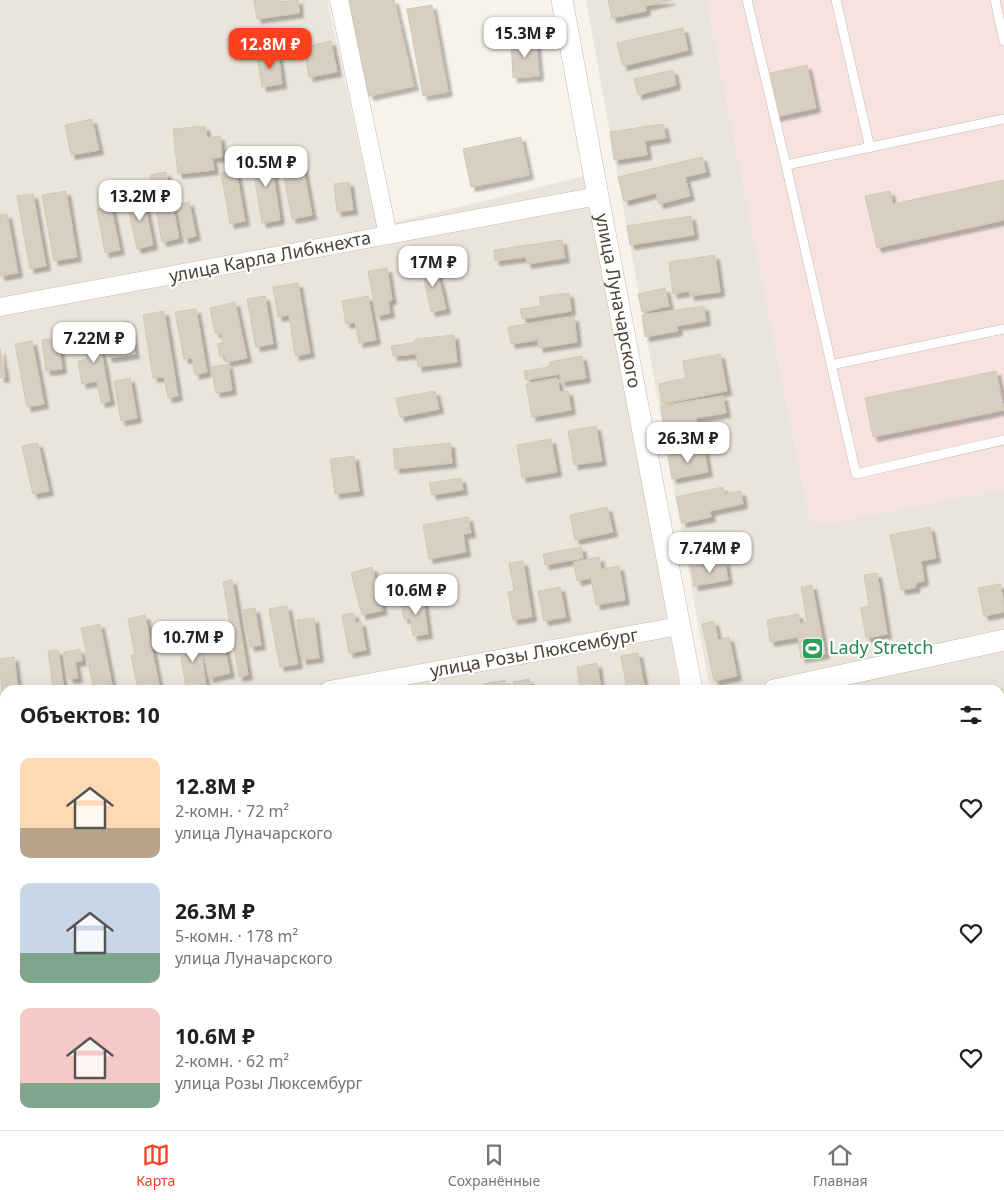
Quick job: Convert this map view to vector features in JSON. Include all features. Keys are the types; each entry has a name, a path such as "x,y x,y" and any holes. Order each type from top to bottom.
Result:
{"street":[{"path":"339,0 388,235"},
{"name":"улица Луначарского","path":"562,0 691,685"},
{"name":"улица Карла Либкнехта","path":"0,307 598,196"},
{"name":"улица Розы Люксембург","path":"357,685 679,626"},
{"path":"797,685 1004,640"}],"lane":[{"path":"747,0 856,474 1004,440"},
{"path":"836,0 870,148"},
{"path":"995,0 1004,41"},
{"path":"786,166 1004,119"},
{"path":"831,365 1004,329"}],"shaded area":[{"path":"0,0 327,0 377,227 589,175 679,685 0,685"},
{"path":"586,0 707,0 811,526 1004,489 1004,685 709,685"},
{"path":"707,0 1004,0 1004,489 811,526"}],"building":[{"path":"254,0 280,0 280,2 298,0 299,13 257,19"},
{"path":"348,0 394,0 414,86 369,96"},
{"path":"608,0 671,0 645,6 646,11 612,18"},
{"path":"432,5 448,92 423,96 407,9"},
{"path":"683,28 688,50 623,66 617,43"},
{"path":"536,39 539,76 513,78 511,41"},
{"path":"331,41 337,72 309,77 304,47"},
{"path":"278,54 282,84 262,87 257,57"},
{"path":"807,65 816,108 775,117 766,74"},
{"path":"673,70 676,85 638,95 634,79"},
{"path":"92,119 99,150 71,155 65,125"},
{"path":"663,124 666,138 645,141 647,155 614,160 610,132"},
{"path":"205,126 207,138 220,136 222,157 212,158 214,170 178,174 173,129"},
{"path":"521,137 529,175 471,187 463,149"},
{"path":"300,151 312,215 292,219 280,155"},
{"path":"270,153 280,220 262,223 251,156"},
{"path":"702,157 706,172 685,177 690,196 659,204 656,193 624,201 618,177"},
{"path":"236,170 245,221 230,224 221,173"},
{"path":"166,172 179,238 162,242 150,175"},
{"path":"1004,180 1004,220 877,248 865,196 890,191 893,204"},
{"path":"349,182 353,210 337,212 334,184"},
{"path":"66,191 77,257 54,261 42,195"},
{"path":"33,194 46,266 30,269 17,196"},
{"path":"143,195 153,245 137,249 126,199"},
{"path":"189,202 196,236 184,239 177,204"},
{"path":"111,207 120,250 105,253 97,209"},
{"path":"7,214 18,273 0,276 0,215"},
{"path":"691,216 694,235 630,245 627,226"},
{"path":"562,240 565,258 527,264 526,257 495,261 494,250"},
{"path":"715,255 720,292 690,296 689,291 673,294 669,262"},
{"path":"435,263 446,309 431,312 421,266"},
{"path":"387,268 392,300 388,301 390,313 376,316 368,271"},
{"path":"298,283 310,353 295,356 289,315 278,317 273,287"},
{"path":"665,288 669,306 642,312 638,294"},
{"path":"569,293 571,311 522,319 520,309 541,306 539,297"},
{"path":"265,296 273,344 256,347 247,299"},
{"path":"368,296 376,340 359,343 355,322 346,324 342,301"},
{"path":"235,302 247,358 226,362 225,355 220,356 217,344 223,343 221,333 215,333 210,308"},
{"path":"704,306 706,321 677,326 678,331 645,337 642,315"},
{"path":"196,309 207,372 195,375 192,358 184,359 175,312"},
{"path":"164,311 178,396 168,398 164,377 153,378 143,315"},
{"path":"574,317 577,342 539,348 538,340 511,344 508,327"},
{"path":"129,321 135,354 108,358 102,326"},
{"path":"97,328 110,401 101,403 97,381 82,384 78,361 87,359 82,330"},
{"path":"454,335 457,362 418,367 416,354 393,356 391,346 412,343 416,339"},
{"path":"58,338 62,369 46,371 42,340"},
{"path":"32,341 44,404 27,407 15,344"},
{"path":"0,349 5,377 0,378"},
{"path":"720,354 727,391 662,404 659,384 686,378 683,361"},
{"path":"582,356 586,378 561,382 560,374 526,380 524,371 549,367 550,362"},
{"path":"228,364 232,390 216,393 211,367"},
{"path":"996,371 1004,410 873,437 865,398"},
{"path":"130,378 137,418 121,421 114,381"},
{"path":"557,378 560,392 568,391 571,410 532,417 526,384"},
{"path":"435,391 439,409 400,417 396,398"},
{"path":"723,396 726,413 696,418 697,423 664,429 661,406"},
{"path":"596,426 602,461 574,465 568,431"},
{"path":"551,439 557,472 522,478 517,445"},
{"path":"38,443 49,491 33,494 22,446"},
{"path":"450,443 452,463 395,469 393,449"},
{"path":"704,449 708,472 672,479 668,456"},
{"path":"354,456 359,491 335,494 330,459"},
{"path":"461,478 463,490 432,495 429,483"},
{"path":"723,487 724,494 741,491 743,504 710,511 711,517 682,523 676,497"},
{"path":"607,507 613,532 575,540 570,515"},
{"path":"468,517 471,533 463,534 466,552 429,559 423,525"},
{"path":"930,527 936,558 921,561 924,581 916,583 915,588 901,590 890,535"},
{"path":"581,547 583,558 545,565 543,554"},
{"path":"599,557 601,569 619,566 625,600 596,605 591,578 577,581 574,562"},
{"path":"523,561 532,617 513,620 508,592 514,591 509,563"},
{"path":"725,561 728,580 694,586 691,567"},
{"path":"372,567 383,610 362,615 351,573"},
{"path":"877,573 887,634 866,638 861,608 869,606 864,575"},
{"path":"232,580 248,675 239,677 223,582"},
{"path":"1000,584 1004,612 984,616 978,588"},
{"path":"812,585 825,654 801,658 798,637 770,642 767,620 798,614 800,623 807,622 801,587"},
{"path":"560,587 566,617 544,621 538,591"},
{"path":"423,598 428,634 413,636 410,618 404,619 401,602"},
{"path":"287,606 298,664 280,667 269,609"},
{"path":"255,608 261,645 250,647 243,610"},
{"path":"354,613 356,623 361,622 366,650 349,653 342,615"},
{"path":"145,615 159,685 137,685 131,655 135,655 128,619"},
{"path":"314,618 319,658 302,660 297,620"},
{"path":"714,621 718,640 729,637 737,676 714,681 702,624"},
{"path":"100,624 112,685 93,685 81,628"},
{"path":"220,627 230,673 209,678 198,632"},
{"path":"199,634 206,685 186,685 181,657 187,654 184,636"},
{"path":"80,649 82,661 75,662 78,678 69,679 64,652"},
{"path":"58,650 63,685 52,685 48,651"},
{"path":"638,653 644,685 626,685 621,656"},
{"path":"14,657 17,685 1,685 0,659"},
{"path":"597,663 600,685 579,685 577,667"},
{"path":"529,679 530,685 513,685 513,682"},
{"path":"505,680 506,685 484,685"}],"place":[{"name":"Lady Stretch","path":"813,648"}]}
